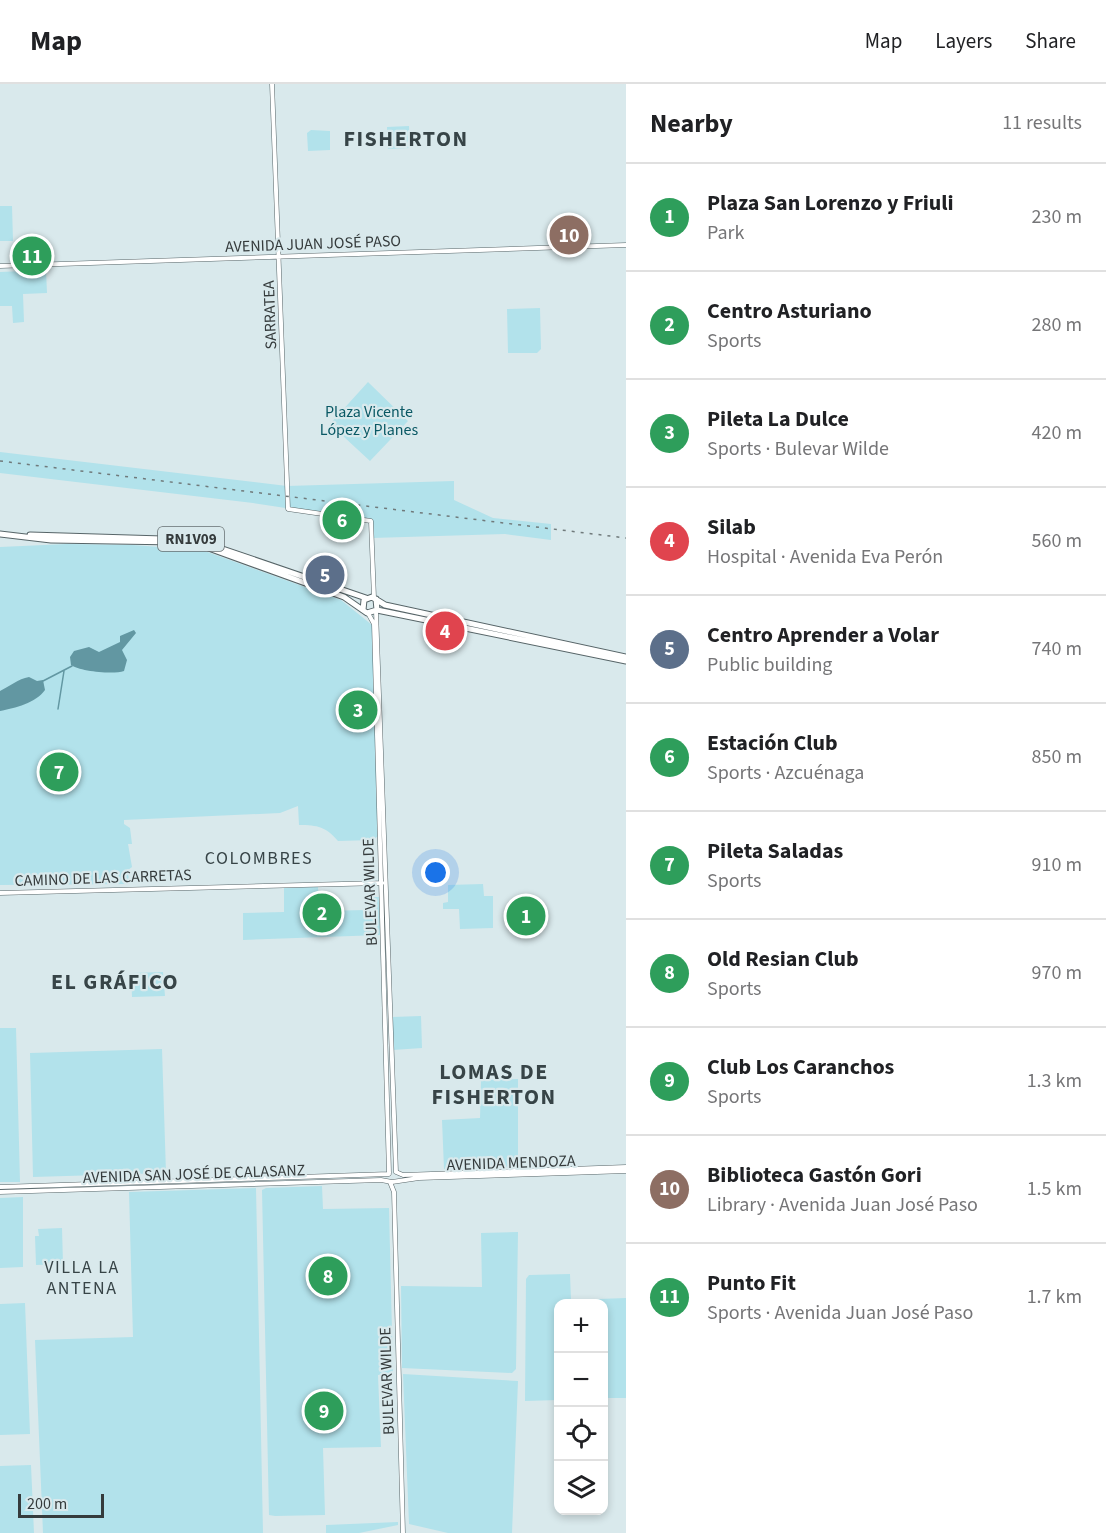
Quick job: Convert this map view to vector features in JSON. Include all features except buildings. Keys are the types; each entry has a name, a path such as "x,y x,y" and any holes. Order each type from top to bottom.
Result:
{"main road":[{"name":"SARRATEA","path":"272,84 288,509 369,520 372,527 373,586 371,598"},
{"name":"AVENIDA JUAN JOSÉ PASO","path":"0,266 626,245"},
{"name":"RN1V09","path":"0,534 51,540 195,544 345,597 365,611 376,610 626,659"},
{"name":"RN1V09","path":"7,535 196,540 371,598 385,605 626,659"},
{"path":"365,611 362,604 371,598 376,610"},
{"name":"BULEVAR WILDE","path":"376,610 389,1174"},
{"name":"BULEVAR WILDE","path":"365,611 374,624 397,1177 394,1192 403,1533"},
{"name":"CAMINO DE LAS CARRETAS","path":"0,893 384,883"},
{"name":"AVENIDA MENDOZA","path":"389,1174 397,1177 626,1169"},
{"path":"389,1174 390,1181"},
{"name":"AVENIDA SAN JOSÉ DE CALASANZ","path":"0,1192 389,1174"},
{"name":"AVENIDA MENDOZA","path":"390,1181 397,1177"},
{"name":"BULEVAR WILDE","path":"390,1181 394,1192"},
{"name":"AVENIDA SAN JOSÉ DE CALASANZ","path":"0,1187 390,1181"}],"green space":[{"path":"409,126 410,148 388,149 387,127"},
{"path":"311,130 330,131 330,150 308,151 307,133"},
{"path":"0,206 12,206 13,241 0,241"},
{"path":"46,270 47,293 23,294 24,322 13,323 12,306 0,306 0,272"},
{"path":"540,308 541,349 537,353 508,353 507,309"},
{"name":"Plaza Vicente López y Planes","path":"368,382 408,421 370,461 330,424"},
{"path":"0,452 287,486 454,481 454,500 493,518 551,524 551,540 505,534 372,538 371,521 253,503 0,473"},
{"path":"67,544 132,545 202,550 341,600 372,625 378,836 373,840 338,841 321,828 299,825 298,806 280,813 124,820 124,824 130,828 132,844 128,844 132,867 128,870 129,884 0,885 0,547"},
{"path":"483,884 484,896 493,896 493,928 460,929 459,909 443,909 443,903 448,902 448,885"},
{"path":"318,887 319,911 366,910 366,897 379,897 380,935 243,940 243,913 284,912 284,888"},
{"path":"163,972 165,996 132,997 131,973"},
{"path":"421,1016 422,1048 393,1050 392,1017"},
{"path":"0,1028 16,1028 20,1182 0,1182"},
{"path":"162,1049 166,1173 33,1177 30,1053"},
{"path":"518,1079 518,1164 515,1167 444,1169 442,1120 480,1118 481,1080"},
{"path":"322,1186 323,1209 389,1208 393,1375 378,1375 381,1447 323,1448 325,1515 275,1516 269,1515 262,1190"},
{"path":"256,1188 263,1533 43,1533 35,1340 133,1337 129,1192"},
{"path":"23,1197 23,1267 0,1268 0,1198"},
{"path":"62,1228 63,1264 36,1265 35,1236 39,1236 38,1229"},
{"path":"518,1232 516,1369 512,1373 402,1368 401,1286 482,1287 481,1233"},
{"path":"570,1274 571,1299 554,1299 554,1400 525,1401 526,1279 529,1275"},
{"path":"626,1298 626,1398 608,1398 608,1299 598,1299"},
{"path":"25,1303 30,1434 0,1435 0,1304"},
{"path":"403,1374 518,1381 512,1533 448,1533 409,1524"},
{"path":"31,1465 34,1533 0,1533 0,1466"},
{"path":"398,1522 398,1525 359,1533 326,1533 326,1525"}],"shaded area":[{"path":"134,630 136,633 122,650 127,660 124,671 96,672 71,665 70,657 74,651 89,647 99,652 120,642 120,636"},
{"path":"29,677 37,681 43,680 45,690 41,695 31,702 0,711 0,691"}],"waterway":[{"path":"43,681 72,666"},
{"path":"58,709 64,671"}],"railway":[{"path":"0,461 626,538"}],"place":[{"name":"Biblioteca Gastón Gori","path":"569,235"},
{"name":"Punto Fit","path":"32,256"},
{"name":"Estación Club","path":"342,520"},
{"name":"Centro Aprender a Volar","path":"325,575"},
{"name":"Silab","path":"445,631"},
{"name":"Pileta La Dulce","path":"358,710"},
{"name":"Pileta Saladas","path":"59,772"},
{"name":"Centro Asturiano","path":"322,913"},
{"name":"Plaza San Lorenzo y Friuli","path":"526,916"},
{"name":"Old Resian Club","path":"328,1276"},
{"name":"Club Los Caranchos","path":"324,1411"}],"district":[{"name":"FISHERTON","path":"406,139"},
{"name":"COLOMBRES","path":"259,858"},
{"name":"EL GRÁFICO","path":"115,982"},
{"name":"LOMAS DE FISHERTON","path":"494,1084"},
{"name":"VILLA LA ANTENA","path":"82,1277"}]}
